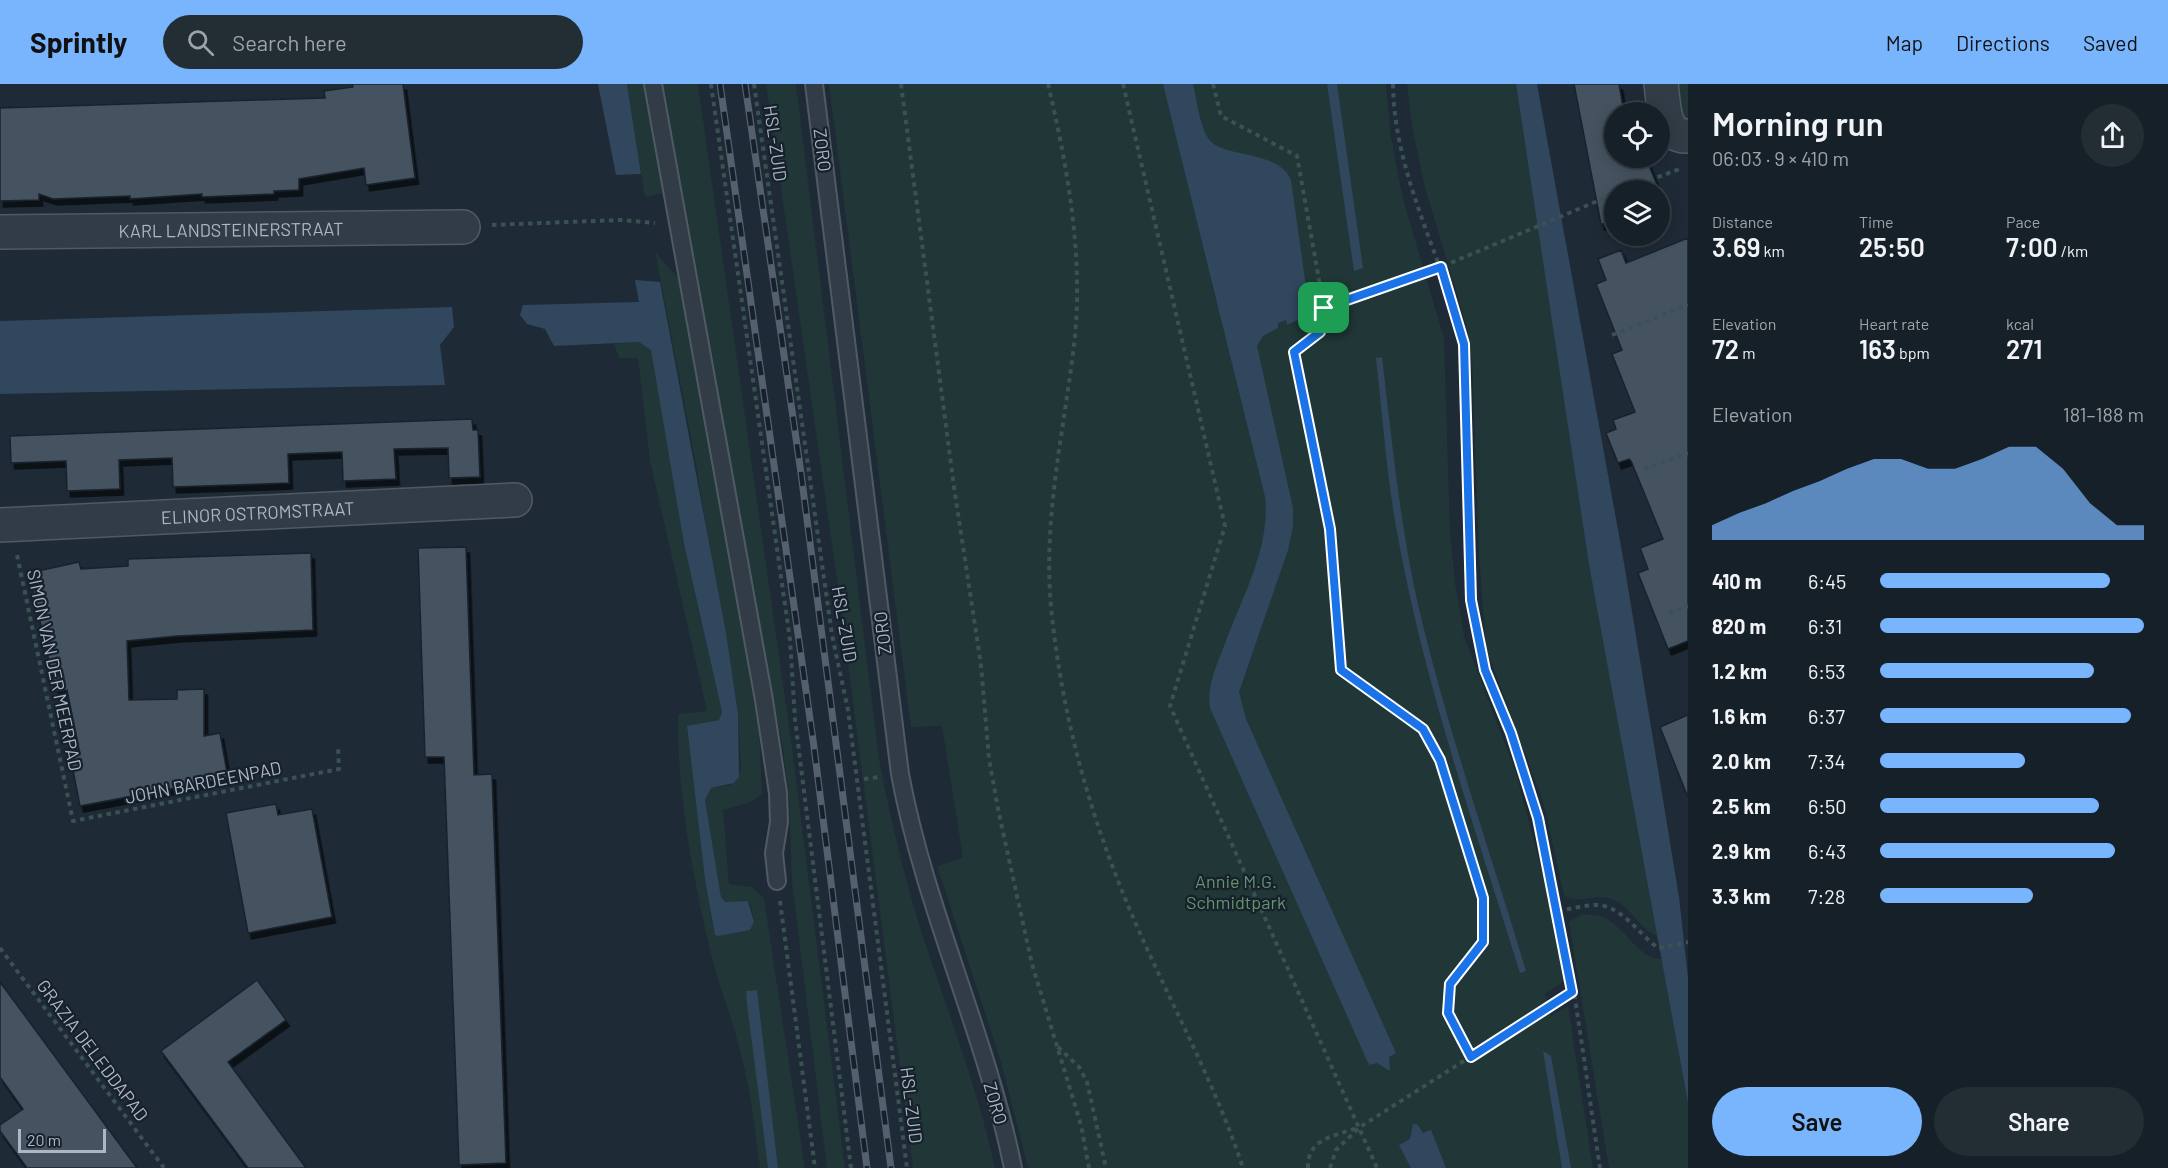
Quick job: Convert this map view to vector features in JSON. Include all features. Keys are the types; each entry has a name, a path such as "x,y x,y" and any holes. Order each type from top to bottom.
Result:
{"street":[{"path":"1661,84 1667,123 1672,132 1680,137 1688,136"},
{"name":"KARL LANDSTEINERSTRAAT","path":"0,232 463,227"},
{"name":"ELINOR OSTROMSTRAAT","path":"5,525 515,500"}],"lane":[{"path":"653,84 760,678 778,793 778,822 774,853 777,881"},
{"name":"ZORO","path":"814,84 904,793 915,847 989,1077 1013,1168"}],"path":[{"path":"711,84 790,640 795,719 851,1168"},
{"name":"HSL-ZUID","path":"754,84 832,634 848,710 907,1168"},
{"path":"901,84 953,476 981,665 989,759 1014,891 1032,964 1081,1125 1089,1168"},
{"path":"1048,84 1073,231 1076,285 1075,334 1059,442 1050,531 1050,598 1062,687 1081,773 1114,870 1197,1052 1243,1168"},
{"path":"1123,84 1225,526 1170,706 1377,1168"},
{"path":"1213,84 1221,116 1297,156 1324,308 1320,332 1294,352 1330,529 1341,670 1423,729 1440,760 1483,898 1483,942 1450,984 1448,1013 1471,1057"},
{"path":"1393,84 1394,110 1407,177 1441,267 1464,344 1471,600 1477,637 1485,670 1511,733 1538,818 1558,911 1600,1168"},
{"path":"1651,180 1688,166"},
{"path":"1324,308 1441,267 1604,198"},
{"path":"463,227 620,219 680,226"},
{"path":"1612,335 1688,305"},
{"path":"1644,469 1688,453"},
{"name":"SIMON VAN DER MEERPAD","path":"5,525 73,821"},
{"path":"1669,613 1688,606"},
{"name":"JOHN BARDEENPAD","path":"73,821 339,769 338,748"},
{"path":"777,881 815,1168"},
{"path":"1558,911 1596,905 1608,906 1621,913 1658,948 1688,942"},
{"name":"GRAZIA DELEDDAPAD","path":"0,948 164,1168"},
{"path":"1330,1168 1336,1150 1360,1127 1572,992"},
{"path":"1057,1046 1079,1067 1087,1082 1106,1168"},
{"path":"1308,1168 1307,1157 1313,1146 1321,1140 1360,1127"}],"green space":[{"path":"627,84 644,84 664,193 645,197"},
{"path":"659,84 698,84 792,748 845,1168 827,1168 792,882 789,796 783,749"},
{"path":"766,84 796,84 879,759 913,903 970,1075 995,1168 913,1168 839,593"},
{"name":"Annie M.G. Schmidtpark","path":"829,84 1386,84 1391,137 1403,199 1444,338 1450,531 1455,583 1464,636 1516,773 1549,898 1564,981 1545,994 1551,1016 1568,1006 1593,1168 1028,1168 1001,1062 937,866 963,858 942,726 911,727"},
{"path":"1407,84 1516,84 1589,565 1658,936 1646,929 1626,908 1614,900 1601,897 1576,899 1564,896 1544,805 1486,648 1479,557 1472,359 1466,324 1425,188 1412,126"},
{"path":"1676,84 1688,84 1688,118 1682,120"},
{"path":"655,252 681,281 758,705 762,794 751,802 723,810 729,884 752,887 764,899 805,1168 778,1168 756,990 746,991 768,1168 760,1168 744,1069 710,950 687,833 680,774 678,714 707,711 650,461 638,358 619,358 614,344 641,343 652,353 684,544 722,712 719,720 687,727 705,880 715,936 750,930 754,922 750,902 725,902 721,897 705,800 711,788 730,785 741,769 738,714 694,454"},
{"path":"1582,914 1605,918 1639,949 1654,958 1662,959 1688,1103 1688,1168 1609,1168 1569,922"}],"water":[{"path":"598,84 627,84 641,174 616,175"},
{"path":"1163,84 1193,84 1200,119 1208,138 1215,145 1275,163 1285,170 1291,180 1309,308 1302,318 1287,325 1286,320 1278,323 1278,328 1263,336 1257,346 1293,508 1293,526 1288,550 1239,692 1246,719 1396,1053 1389,1057 1390,1071 1377,1063 1369,1065 1210,708 1213,676 1253,573 1264,535 1265,497"},
{"path":"1327,84 1337,84 1363,268 1354,271"},
{"path":"1516,84 1537,84 1624,563 1679,897 1688,978 1688,1103 1589,565"},
{"path":"635,280 660,282 726,633 738,714 739,777 734,783 711,788 705,800 721,897 725,902 748,901 754,922 750,930 718,936 715,935 705,880 687,726 719,720 722,712 684,544 651,350 639,342 554,346 545,329 527,324 520,315 523,305 639,302"},
{"path":"452,307 454,327 440,345 445,385 0,394 0,321"},
{"path":"1382,357 1393,452 1412,578 1430,655 1456,746 1526,971 1520,973 1453,760 1410,598 1388,474 1376,358"},
{"path":"757,990 778,1168 768,1168 747,1004 746,991"},
{"path":"1543,1051 1551,1056 1571,1168 1562,1168"},
{"path":"1413,1124 1417,1124 1423,1133 1431,1130 1446,1168 1411,1168 1399,1145 1410,1139"}],"building":[{"path":"352,84 403,84 415,178 366,185 364,168 299,179 299,190 274,191 274,194 53,199 39,194 39,200 0,201 0,108 325,98 324,91 353,87"},
{"path":"1574,84 1619,84 1622,102 1604,102 1604,168 1650,168 1655,180 1604,180 1604,224 1601,224"},
{"path":"1688,238 1688,641 1668,649 1638,573 1648,569 1640,548 1663,539 1631,461 1629,459 1618,463 1606,433 1616,429 1613,420 1635,412 1612,354 1622,350 1596,284 1606,280 1598,259 1621,250 1626,263"},
{"path":"472,419 473,430 478,430 480,477 449,478 448,448 394,449 396,479 343,481 342,452 288,454 289,483 173,487 172,458 119,460 120,489 67,491 66,461 11,463 10,436"},
{"path":"466,547 474,775 492,774 506,1163 459,1165 444,757 425,757 418,548"},
{"path":"311,553 313,630 177,636 127,641 129,700 177,699 177,690 204,689 204,736 220,733 228,778 80,806 70,755 80,754 67,690 56,692 29,573 79,562 81,569 128,566 128,559"},
{"path":"1688,715 1688,795 1687,795 1660,727"},
{"path":"276,804 278,815 312,809 332,917 248,933 226,813"},
{"path":"257,980 286,1020 228,1062 306,1168 248,1168 161,1051"},
{"path":"0,982 137,1168 27,1168 0,1131 0,1125 23,1109 0,1077"}],"railway":[{"path":"720,84 814,747 867,1168"},
{"path":"745,84 801,473 891,1168"}],"route":[{"path":"1441,267 1464,344 1471,600 1477,637 1485,670 1511,733 1538,818 1572,992 1471,1057 1448,1013 1450,984 1483,942 1483,898 1440,760 1423,729 1341,670 1330,529 1294,352 1320,332 1324,308 1441,267"}]}
